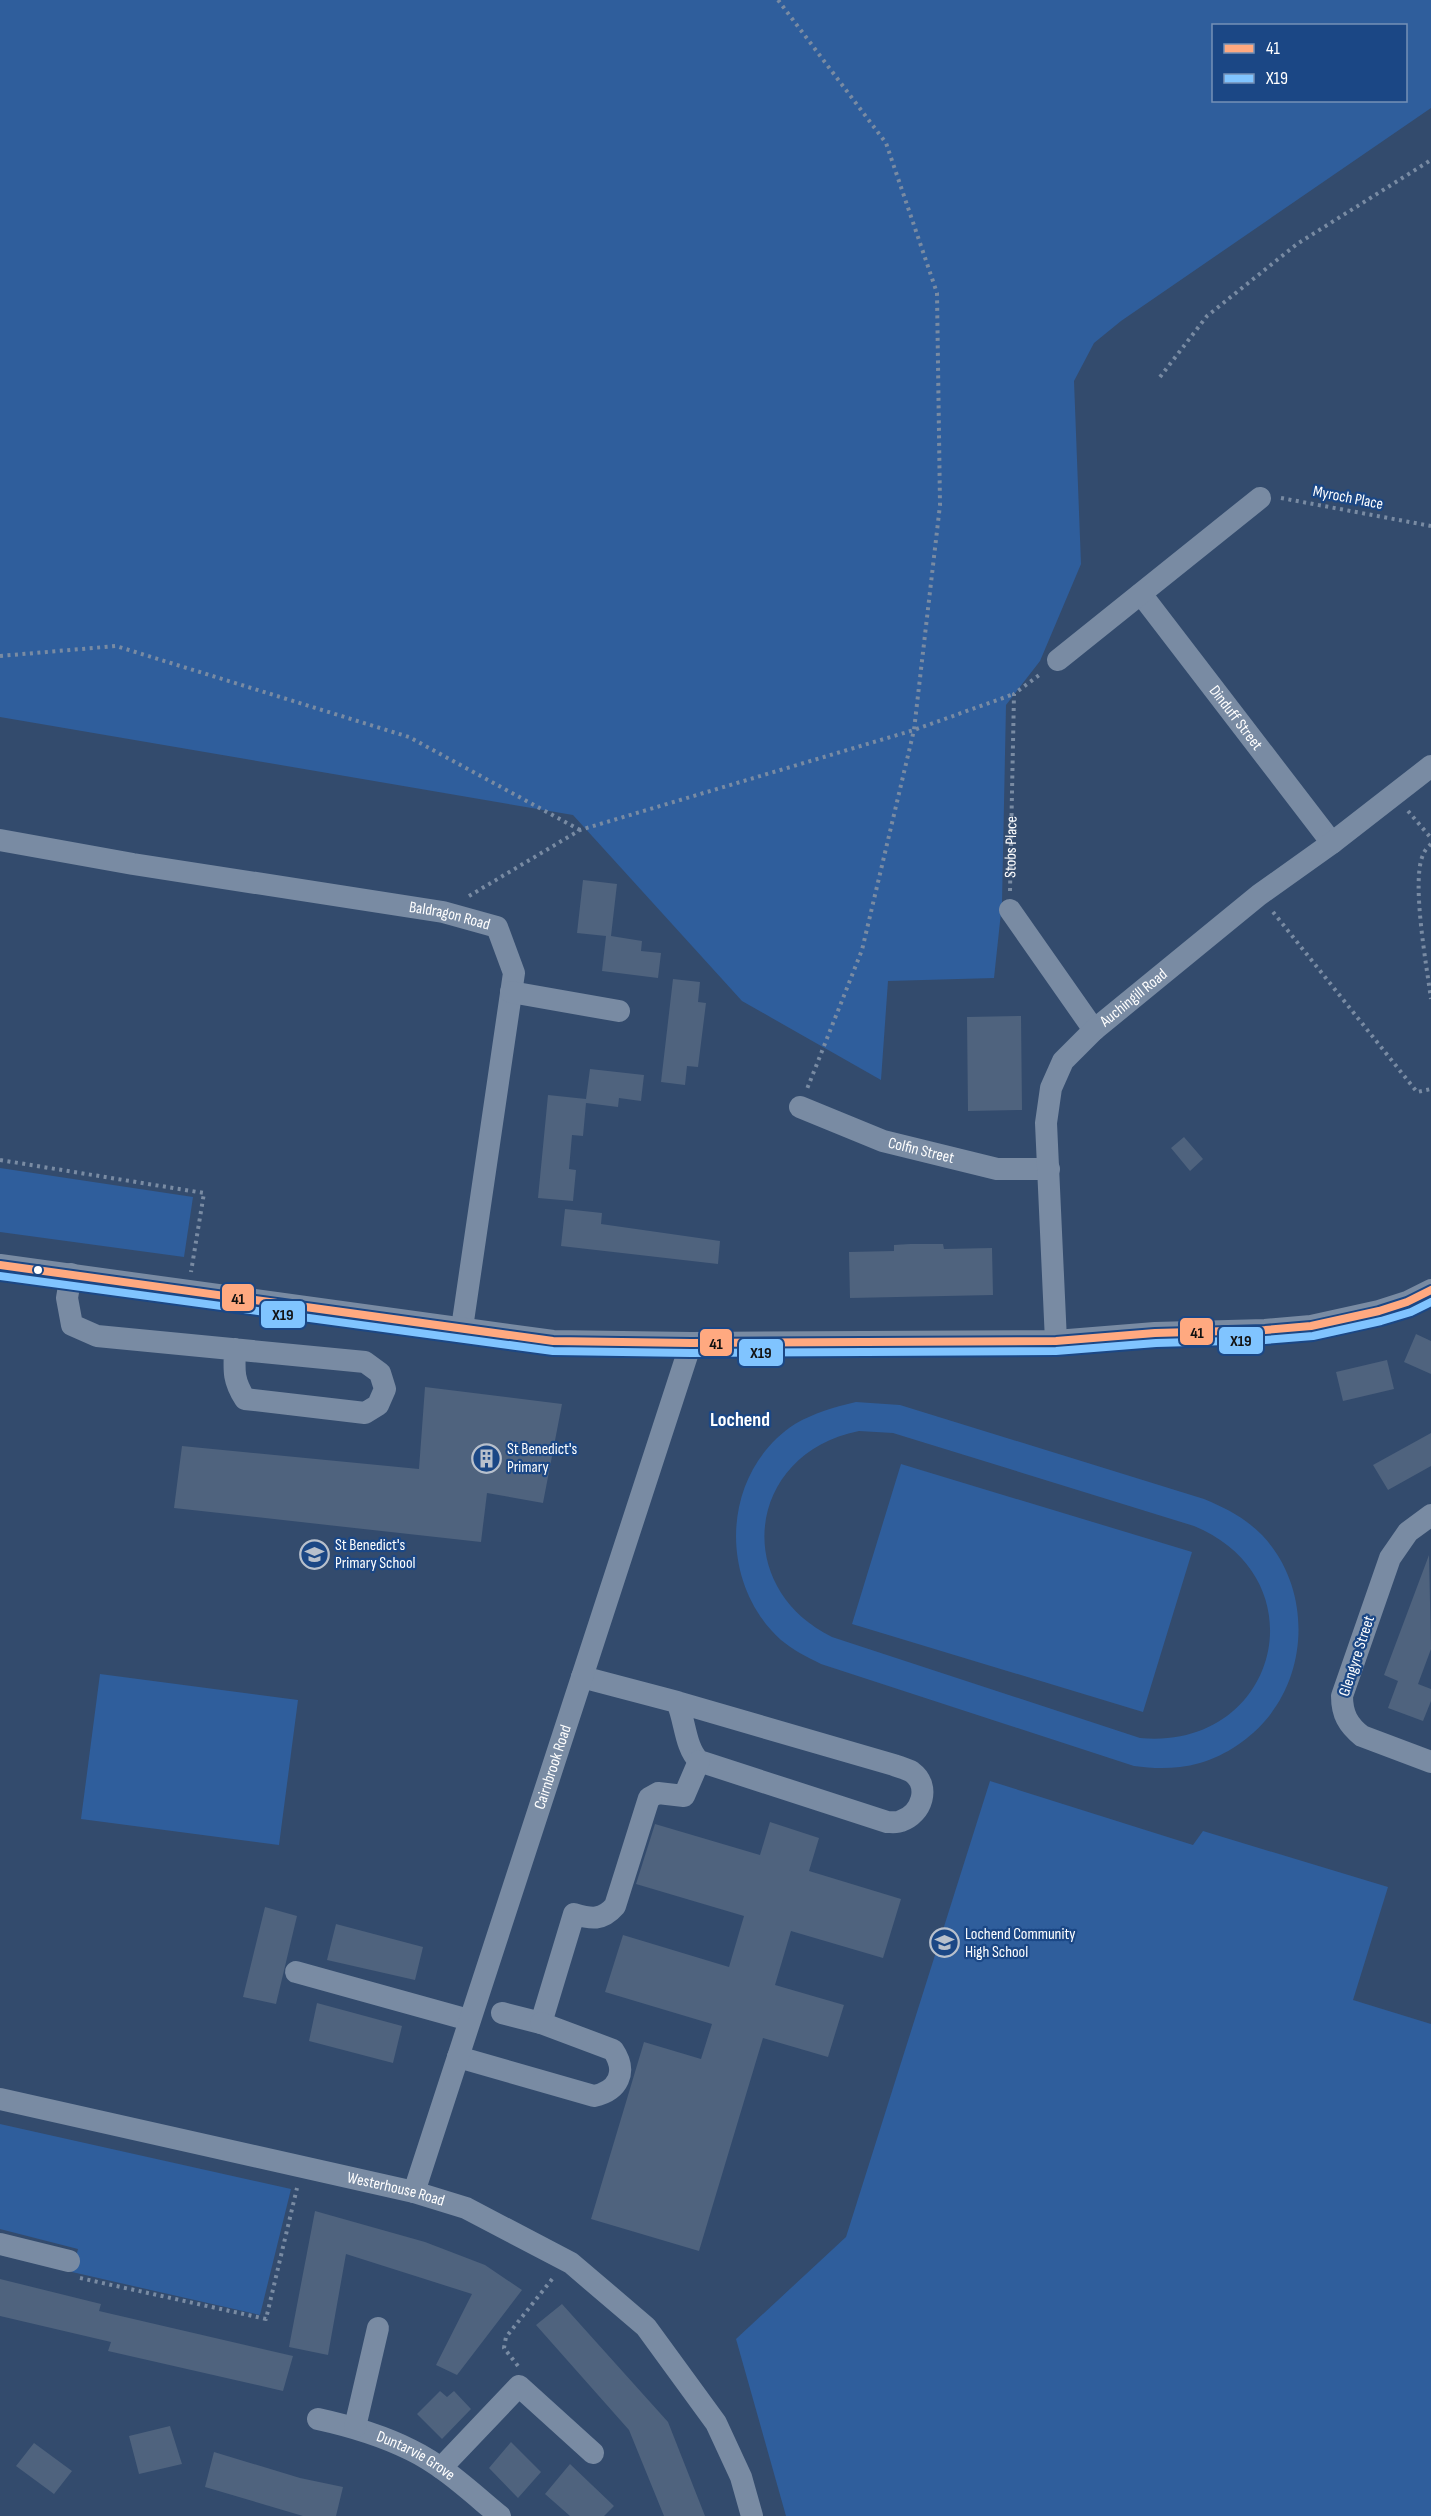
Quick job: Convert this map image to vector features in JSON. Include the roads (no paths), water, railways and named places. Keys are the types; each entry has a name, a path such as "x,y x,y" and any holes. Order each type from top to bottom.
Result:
{"street":[{"path":"1058,660 1260,498"},
{"name":"Dinduff Street","path":"1141,594 1332,843"},
{"name":"Auchingill Road","path":"1056,1341 1046,1124 1051,1088 1062,1060 1087,1036 1259,895 1332,843 1431,766"},
{"name":"Baldragon Road","path":"0,840 133,864 443,912 497,927 514,972 462,1328"},
{"path":"1010,910 1087,1036"},
{"path":"511,992 619,1011"},
{"name":"Colfin Street","path":"800,1107 894,1144 998,1169 1049,1169"},
{"path":"0,1265 553,1341 691,1343 1056,1341 1155,1333 1265,1330 1311,1326 1379,1311 1407,1302 1431,1290"},
{"path":"71,1274 67,1298 72,1325 97,1336 365,1362 380,1373 385,1389 378,1405 365,1413 245,1399 237,1386 234,1373 235,1350"},
{"name":"Cairnbrook Road","path":"414,2192 691,1343"},
{"name":"Glengyre Street","path":"1431,1515 1408,1532 1390,1558 1342,1696 1342,1707 1346,1719 1358,1733 1431,1762"},
{"path":"582,1677 677,1702 894,1765 912,1772 921,1784 923,1797 913,1814 900,1822 887,1822 699,1761 693,1755 677,1702"},
{"path":"541,2023 574,1914 592,1919 606,1916 615,1906 649,1798 658,1793 684,1796 699,1761"},
{"path":"296,1972 470,2020"},
{"path":"458,2057 594,2096 608,2093 616,2084 620,2073 619,2059 613,2050 541,2023 502,2013"},
{"name":"Westerhouse Road","path":"0,2099 414,2192 466,2208 567,2261 646,2327 716,2423 741,2477 752,2516"},
{"path":"0,2244 72,2269"},
{"path":"355,2427 378,2328"},
{"path":"441,2468 519,2386 593,2453"},
{"name":"Duntarvie Grove","path":"318,2419 355,2427 411,2450 441,2468 500,2516"}],"place":[{"name":"St Benedict's Primary","path":"486,1458"},
{"name":"St Benedict's Primary School","path":"314,1554"},
{"name":"Lochend Community High School","path":"944,1943"}],"district":[{"name":"Lochend","path":"740,1420"}]}
